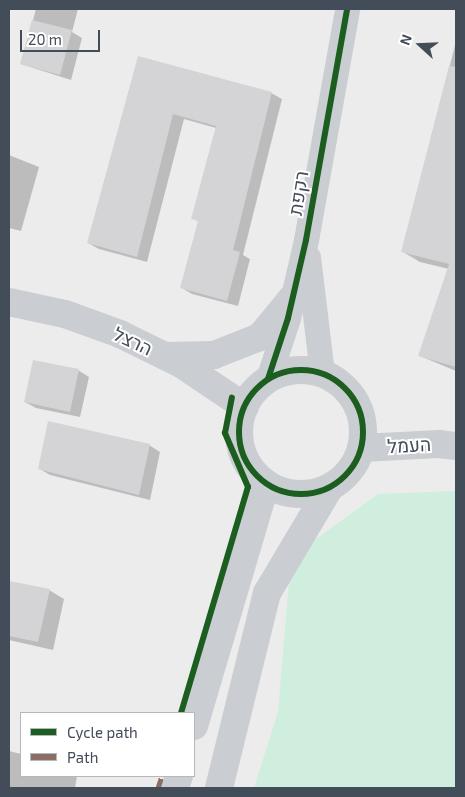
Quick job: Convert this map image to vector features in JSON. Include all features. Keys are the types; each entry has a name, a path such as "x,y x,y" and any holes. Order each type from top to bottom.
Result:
{"street":[{"name":"רקפת","path":"268,379 292,298 306,240 347,9"},
{"name":"רקפת","path":"306,240 322,373"},
{"path":"164,356 214,355 260,337 292,298"},
{"name":"הרצל","path":"9,302 64,314 120,334 164,356 244,407"},
{"path":"304,369 322,373 338,381 352,394 360,411 362,448 344,477 330,487 298,494 266,483 250,468 242,449 239,427 244,407 254,391 268,379 286,371 304,369"},
{"name":"העמל","path":"362,448 456,446"},
{"path":"195,723 266,483"},
{"path":"219,788 267,593 330,487"}],"green space":[{"path":"456,491 456,788 254,788 278,712 291,557 378,494"}],"building":[{"path":"32,20 72,30 60,75 20,64"},
{"path":"138,56 272,92 233,250 240,252 227,301 180,288 198,221 191,219 216,126 173,114 137,257 87,243"},
{"path":"449,66 456,67 456,367 418,356 449,264 401,252"},
{"path":"33,360 79,369 70,412 24,402"},
{"path":"48,421 150,444 139,495 38,469"},
{"path":"9,581 50,589 38,642 9,636"}],"marked path":[{"path":"158,788 162,777"}],"cycle path":[{"path":"268,379 288,318 306,240 347,9"},
{"path":"301,370 325,375 345,388 358,408 363,432 358,456 345,476 325,489 301,494 277,489 257,476 244,456 239,432 244,408 257,388 277,375 301,370"},
{"path":"181,712 248,487 225,433 232,398"}]}
